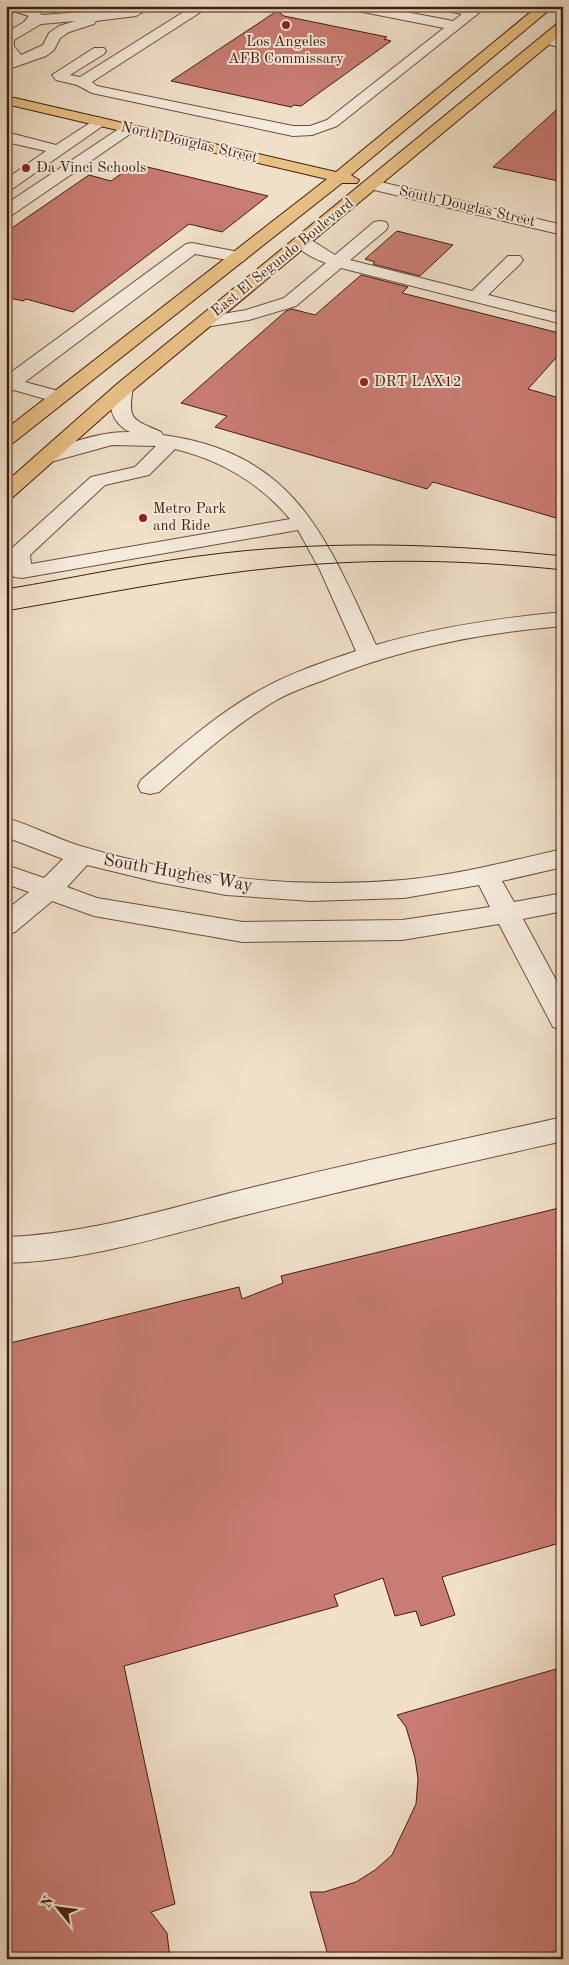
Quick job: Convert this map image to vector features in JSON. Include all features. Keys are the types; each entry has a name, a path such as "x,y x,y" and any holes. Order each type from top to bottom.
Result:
{"main road":[{"name":"East El Segundo Boulevard","path":"6,439 238,257 548,6"},
{"name":"East El Segundo Boulevard","path":"6,492 124,388 372,185 556,39 563,26"},
{"path":"516,32 556,39"},
{"name":"North Douglas Street","path":"6,100 372,185"}],"street":[{"path":"82,82 203,6"},
{"path":"353,6 455,26"},
{"path":"443,6 476,9"},
{"path":"7,65 16,58 15,53 7,46 8,39 19,27 36,16 34,13 16,8"},
{"path":"19,27 55,16 87,17 138,9"},
{"path":"7,65 41,53 49,48 54,36 64,29 84,22 138,9"},
{"path":"113,43 59,75 82,82 92,89 293,131 312,130 332,123 476,9"},
{"path":"19,27 54,36"},
{"path":"128,34 160,33"},
{"path":"556,39 563,45"},
{"path":"141,45 162,50"},
{"path":"102,91 118,82"},
{"path":"6,186 100,122"},
{"path":"6,212 128,129"},
{"path":"6,137 59,150"},
{"name":"South Douglas Street","path":"372,185 563,230"},
{"path":"205,322 249,315 290,302 380,226"},
{"path":"302,242 322,256 338,262 563,319"},
{"path":"8,384 192,248 238,257"},
{"path":"474,297 514,260"},
{"path":"8,384 59,397"},
{"path":"124,388 119,407 120,418 124,422 165,440 205,451 254,474 279,493 304,523 331,572 369,654"},
{"path":"47,456 119,438 165,440"},
{"path":"165,440 142,471 98,481 19,554 22,572 304,523"},
{"path":"150,786 212,733 268,696 369,654 472,629 563,619"},
{"name":"South Hughes Way","path":"6,827 81,855 157,873 226,886 311,892 404,889 486,875 563,858"},
{"path":"6,925 49,890 81,855"},
{"path":"6,874 94,907 243,932 402,930 563,902"},
{"path":"486,875 563,1019"},
{"path":"6,1250 35,1250 105,1238 267,1197 563,1129"}],"building":[{"path":"277,11 284,16 387,37 384,39 391,41 301,106 294,105 291,107 171,81"},
{"path":"563,104 563,182 493,167"},
{"path":"135,164 268,196 222,232 189,224 73,312 26,299 23,301 6,297 6,232 89,175 111,181"},
{"path":"397,231 453,245 420,276 373,264 375,262 365,259"},
{"name":"DRT LAX12","path":"361,275 408,287 402,293 563,334 563,350 528,389 563,399 563,520 433,482 427,489 215,427 227,416 181,403 286,311 292,309 315,315"},
{"path":"563,1207 563,1542 442,1577 455,1615 421,1626 416,1611 395,1616 383,1578 334,1595 338,1606 124,1666 175,1904 151,1912 167,1933 170,1959 6,1959 6,1344 239,1287 242,1299 283,1283 281,1276"},
{"path":"563,1667 563,1959 329,1959 310,1892 324,1892 356,1882 375,1870 392,1855 416,1804 418,1779 415,1758 406,1727 397,1715"}],"tram line":[{"path":"6,589 196,556 308,546 436,546 563,556"},
{"path":"6,611 213,575 318,564 423,561 563,570"}],"place":[{"name":"Los Angeles AFB Commissary","path":"286,25"},
{"name":"Da Vinci Schools","path":"26,168"},
{"name":"DRT LAX12","path":"364,382"},
{"name":"Metro Park and Ride","path":"143,518"}]}
